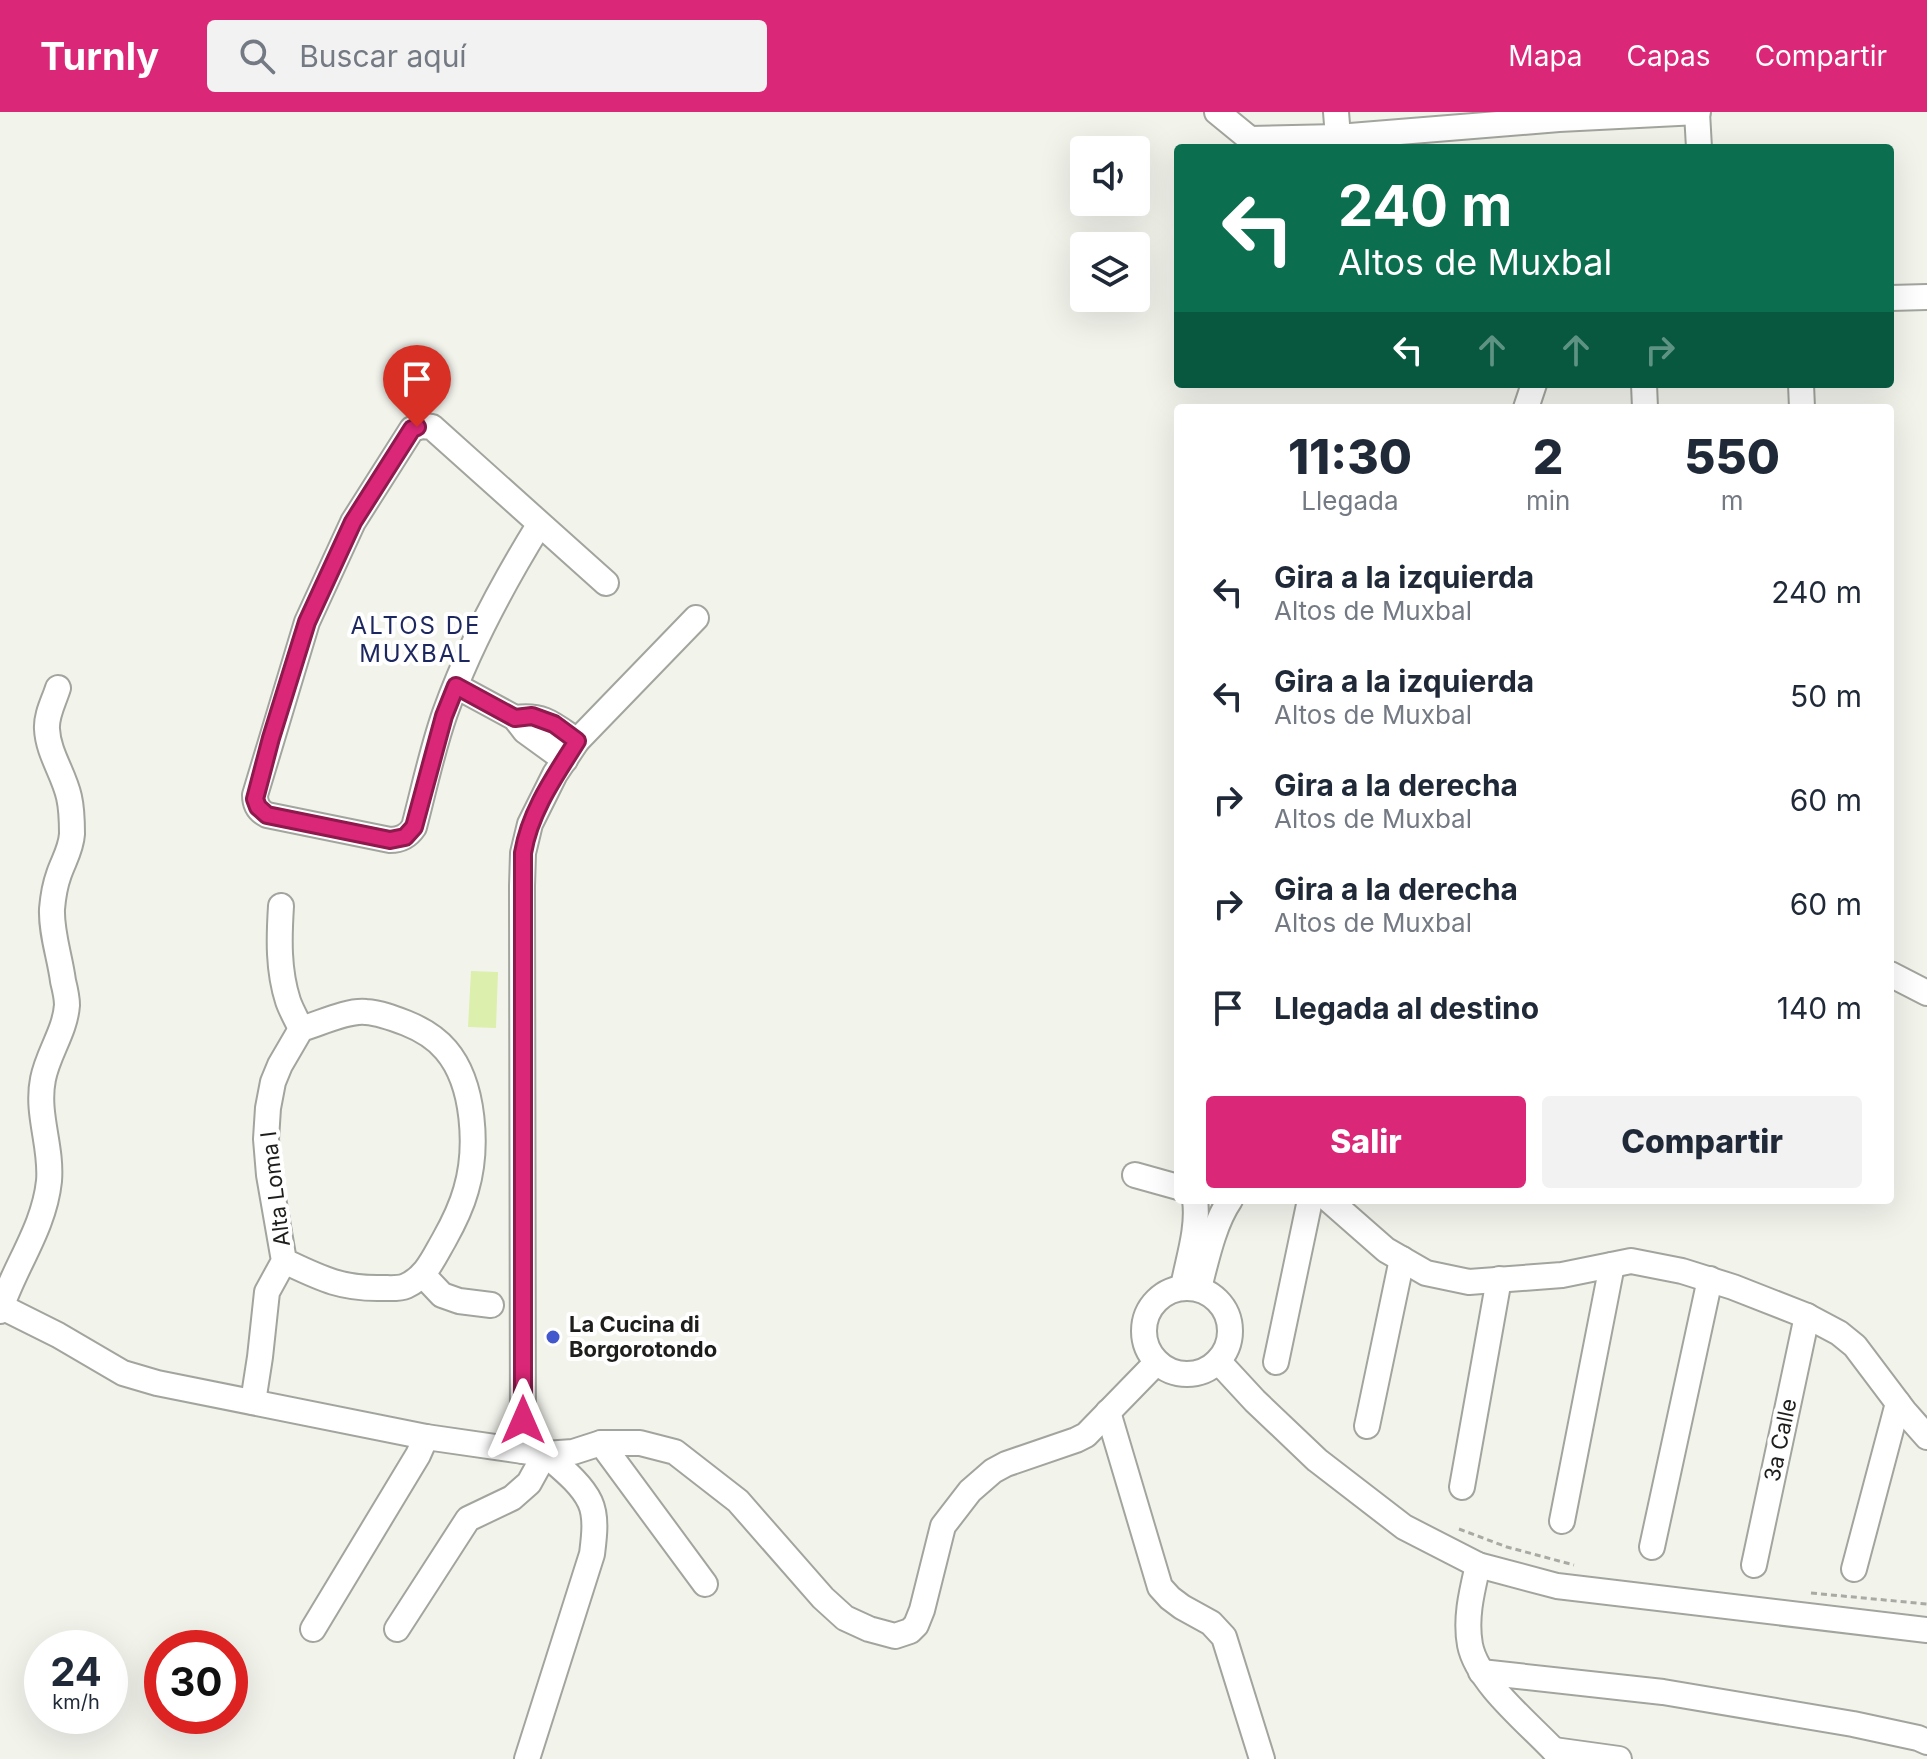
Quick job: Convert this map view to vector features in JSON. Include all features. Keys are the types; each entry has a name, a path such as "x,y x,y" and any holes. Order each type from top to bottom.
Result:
{"street":[{"path":"1217,112 1250,139 1338,137 1474,120 1698,112 1699,144"},
{"path":"1336,112 1338,137"},
{"path":"1894,298 1927,297"},
{"path":"539,525 475,638 444,716 414,827 405,837 390,840 267,815 258,807 255,795 307,622 353,522 412,429 432,427 606,583"},
{"path":"397,1629 468,1519 512,1498 529,1483 534,1452 523,853 530,824 571,750 696,618"},
{"path":"456,686 515,718 532,716 554,724 571,750"},
{"path":"58,688 47,728 53,754 69,795 72,839 54,890 52,912 67,1003 59,1037 49,1056 40,1096 49,1151 49,1183 30,1246 0,1308 58,1335 123,1373 157,1383 426,1437 534,1452 573,1452 601,1443 640,1443 675,1452 738,1501 823,1598 845,1618 895,1636 904,1634 916,1625 943,1526 970,1491 1006,1464 1086,1435 1157,1362"},
{"path":"281,906 279,940 282,976 288,1002 301,1029 363,1011 389,1016 415,1026 434,1039 447,1051 461,1075 469,1102 472,1130 472,1159 467,1189 454,1222 424,1276 442,1295 459,1301 491,1305"},
{"path":"1894,976 1927,993"},
{"name":"Alta Loma I","path":"253,1402 267,1292 284,1261 269,1175 267,1124 273,1082 301,1029"},
{"path":"1135,1175 1174,1186"},
{"path":"1191,1288 1195,1204"},
{"path":"1191,1288 1228,1204"},
{"path":"1276,1362 1309,1204"},
{"path":"1334,1204 1386,1250 1426,1273 1469,1282 1562,1275 1631,1261 1710,1279 1807,1316 1839,1333 1855,1346 1927,1437"},
{"path":"1367,1426 1402,1259"},
{"name":"Alta Loma I","path":"284,1261 347,1287 403,1288 424,1276"},
{"path":"1562,1521 1612,1265"},
{"path":"1462,1487 1499,1279"},
{"path":"1652,1547 1710,1279"},
{"path":"1191,1288 1215,1296 1226,1311 1231,1328 1228,1346 1218,1361 1205,1371 1188,1374 1171,1371 1157,1362 1148,1349 1144,1333 1146,1317 1154,1302 1167,1292 1191,1288"},
{"name":"3a Calle","path":"1754,1565 1807,1316"},
{"path":"1218,1361 1255,1401 1330,1469 1404,1527 1478,1565 1557,1586 1927,1630"},
{"path":"1854,1569 1898,1403"},
{"path":"1108,1412 1160,1587 1182,1607 1211,1623 1224,1637 1262,1759"},
{"path":"313,1629 426,1437"},
{"path":"601,1443 705,1584"},
{"path":"527,1759 592,1554 594,1536 591,1503 574,1482 534,1452"},
{"path":"1478,1565 1469,1620 1470,1646 1481,1672 1558,1754 1619,1759"},
{"path":"1481,1672 1663,1692 1853,1724 1927,1742"}],"green space":[{"path":"471,971 498,972 496,1028 468,1027"}],"place":[{"name":"La Cucina di Borgorotondo","path":"553,1337"}],"district":[{"name":"ALTOS DE MUXBAL","path":"416,639"}],"route":[{"path":"417,427 412,429 353,522 307,622 255,799 267,815 390,840 405,837 414,827 444,716 456,686 515,718 532,716 554,724 577,741 555,774 530,824 523,853 523,1420"}]}
